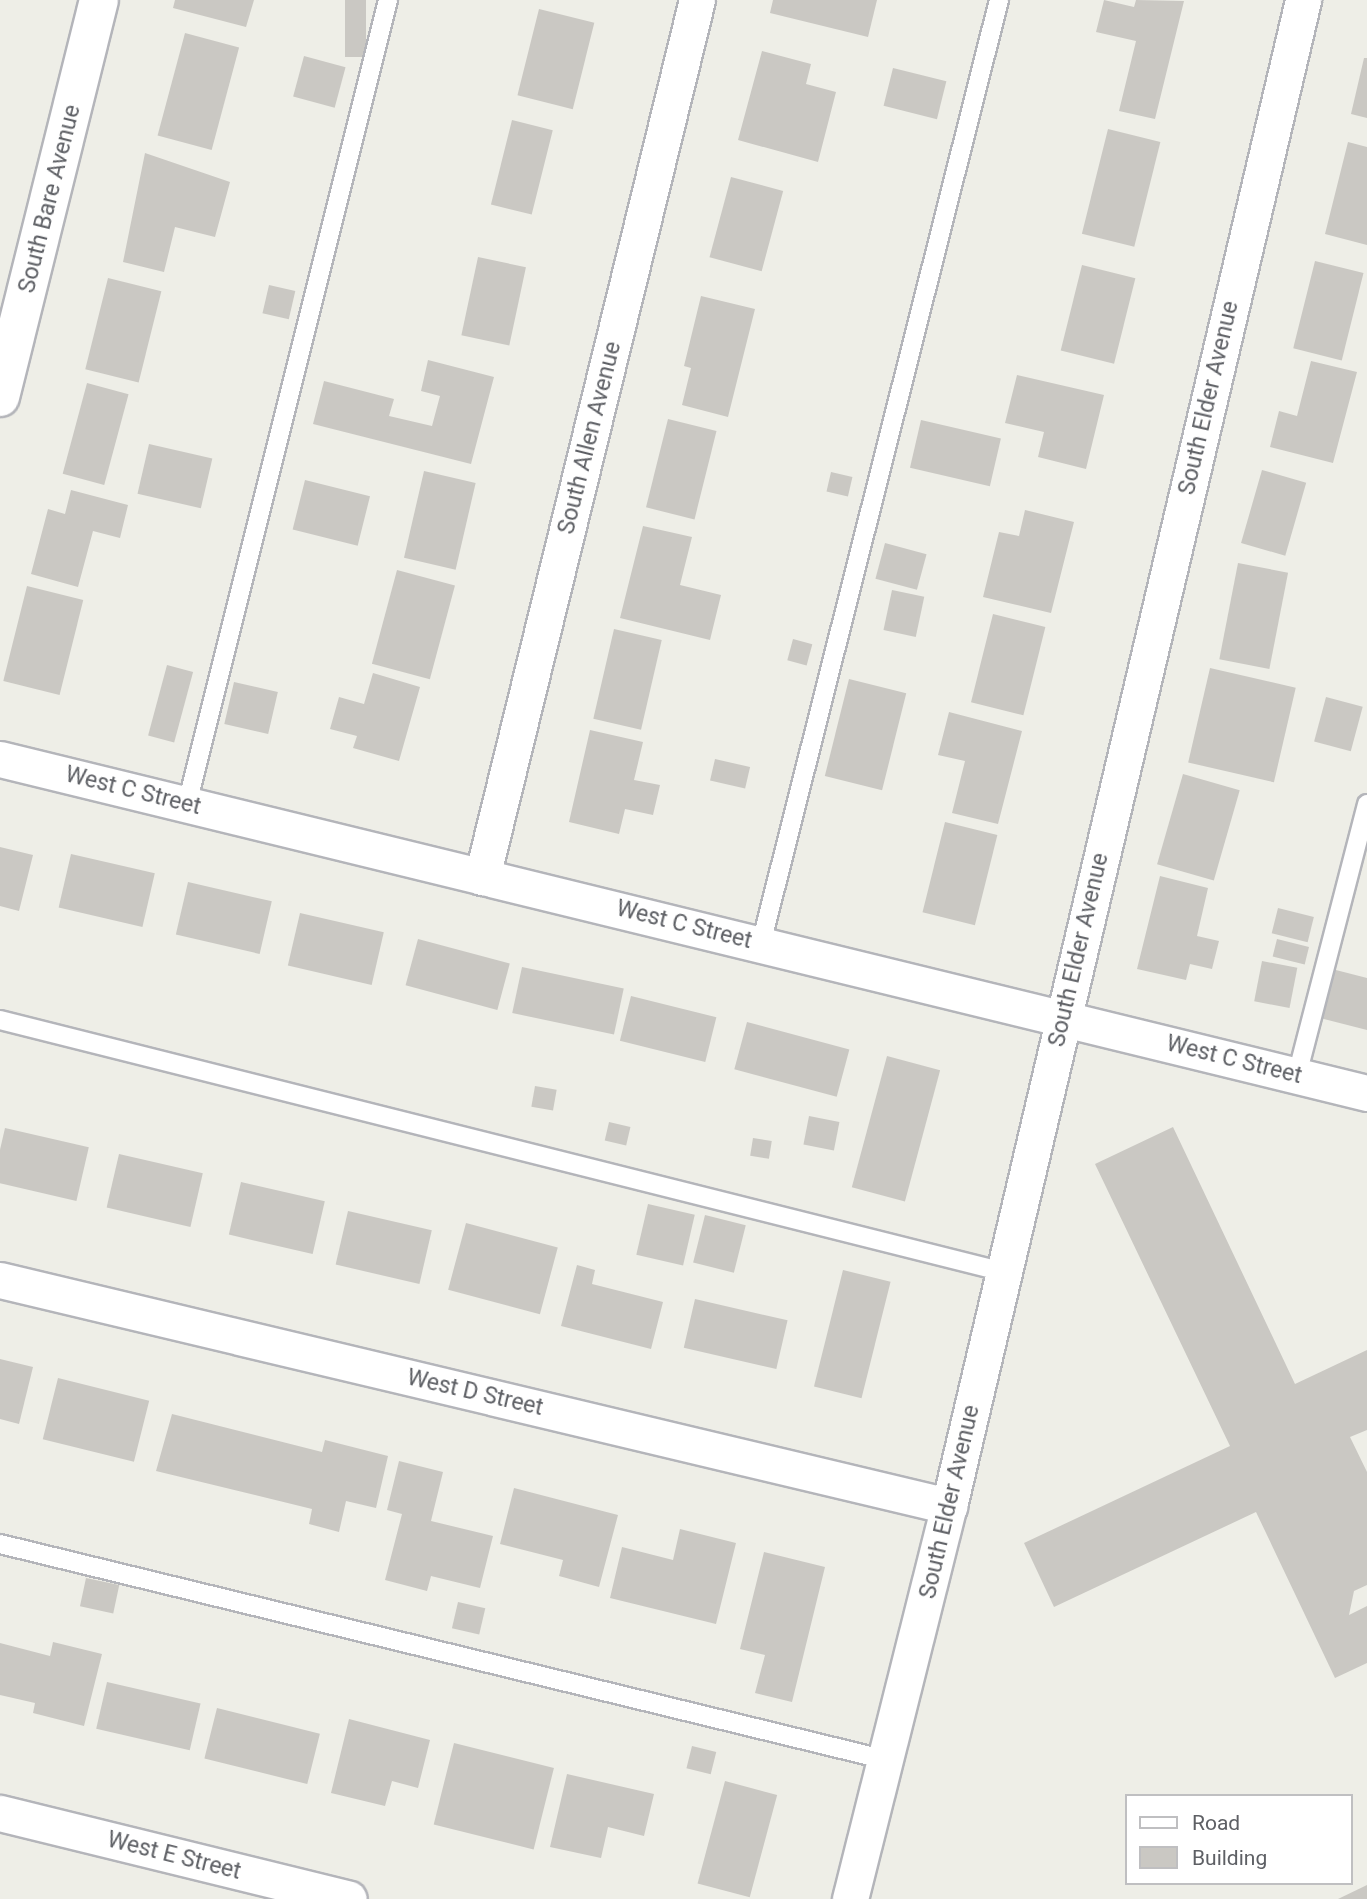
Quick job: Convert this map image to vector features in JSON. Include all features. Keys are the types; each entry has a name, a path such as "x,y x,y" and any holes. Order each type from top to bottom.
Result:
{"street":[{"name":"South Bare Avenue","path":"0,397 10,318 99,0"},
{"name":"South Allen Avenue","path":"482,877 697,0"},
{"name":"South Elder Avenue","path":"850,1899 949,1506 1303,0"},
{"name":"West C Street","path":"0,759 1367,1093"},
{"name":"West D Street","path":"0,1280 949,1506"},
{"name":"West E Street","path":"0,1813 349,1899"}],"lane":[{"path":"187,804 388,0"},
{"path":"761,944 999,0"},
{"path":"1297,1075 1367,804"},
{"path":"0,1020 1004,1272"},
{"path":"0,1544 887,1760"}],"building":[{"path":"175,0 254,0 246,27 173,8"},
{"path":"345,0 366,0 366,57 345,57"},
{"path":"773,0 877,0 868,37 770,13"},
{"path":"1104,0 1134,7 1136,0 1184,1 1155,119 1119,111 1136,41 1096,32"},
{"path":"539,9 594,23 573,109 517,95"},
{"path":"185,33 239,47 212,150 158,135"},
{"path":"762,51 811,64 806,84 836,92 818,162 738,140"},
{"path":"304,56 346,67 335,108 293,97"},
{"path":"1364,58 1367,58 1367,118 1351,114"},
{"path":"893,68 946,81 937,119 884,106"},
{"path":"512,120 553,130 532,215 491,204"},
{"path":"1108,129 1160,142 1134,247 1082,234"},
{"path":"1348,142 1367,147 1367,245 1325,234"},
{"path":"145,153 230,182 215,237 175,227 164,272 123,262"},
{"path":"731,177 783,191 762,271 710,257"},
{"path":"478,257 526,267 509,345 461,335"},
{"path":"1315,261 1364,273 1342,360 1293,348"},
{"path":"1082,265 1135,278 1114,364 1061,350"},
{"path":"108,278 161,291 139,383 85,369"},
{"path":"269,285 295,291 289,319 262,313"},
{"path":"701,296 755,309 728,417 682,405 691,368 684,366"},
{"path":"428,360 494,377 471,464 313,424 324,381 394,399 389,416 432,426 440,396 421,391"},
{"path":"1311,361 1357,372 1333,463 1270,447 1279,411 1297,416"},
{"path":"1017,375 1104,395 1086,469 1038,457 1044,432 1005,423"},
{"path":"87,383 129,394 104,485 63,474"},
{"path":"668,419 717,431 694,519 646,507"},
{"path":"921,420 1001,438 990,486 910,468"},
{"path":"149,444 212,459 201,508 138,494"},
{"path":"1262,470 1306,483 1285,556 1241,543"},
{"path":"424,471 476,483 456,570 404,558"},
{"path":"831,472 852,477 848,496 827,491"},
{"path":"305,480 370,496 358,546 293,529"},
{"path":"71,490 128,505 120,538 93,531 78,587 31,574 48,509 65,514"},
{"path":"1025,510 1074,522 1051,613 983,597 999,532 1019,536"},
{"path":"643,526 692,537 680,585 721,595 710,640 620,618"},
{"path":"885,543 927,554 917,590 875,579"},
{"path":"1238,563 1288,573 1269,669 1219,659"},
{"path":"397,570 455,586 430,679 372,664"},
{"path":"27,586 83,600 60,695 3,681"},
{"path":"892,590 924,597 916,637 883,630"},
{"path":"993,614 1045,627 1023,715 971,702"},
{"path":"614,629 662,640 641,730 593,719"},
{"path":"793,639 812,644 807,665 787,660"},
{"path":"167,665 193,672 174,743 148,736"},
{"path":"1210,668 1296,688 1274,782 1188,763"},
{"path":"373,673 420,687 399,761 353,748 357,736 330,729 339,697 364,704"},
{"path":"849,679 906,693 882,790 825,776"},
{"path":"234,682 278,692 268,734 224,724"},
{"path":"1326,697 1363,707 1351,751 1314,741"},
{"path":"949,712 1022,731 998,824 952,813 965,761 938,755"},
{"path":"590,730 643,742 634,780 660,785 653,815 625,809 619,834 569,822"},
{"path":"715,759 750,767 745,789 710,780"},
{"path":"1183,774 1240,790 1214,881 1157,864"},
{"path":"945,822 997,835 975,925 923,912"},
{"path":"0,847 33,855 19,911 0,906"},
{"path":"71,854 155,873 142,927 59,908"},
{"path":"1160,876 1208,888 1197,936 1219,941 1212,969 1190,964 1186,980 1137,969"},
{"path":"188,882 272,901 260,954 176,935"},
{"path":"1278,908 1314,917 1308,942 1272,933"},
{"path":"300,913 384,932 372,985 288,966"},
{"path":"418,939 510,964 497,1010 406,985"},
{"path":"1277,939 1309,947 1305,964 1273,956"},
{"path":"1262,961 1297,968 1290,1008 1254,1001"},
{"path":"522,967 624,989 614,1035 512,1013"},
{"path":"1332,969 1367,978 1367,1030 1320,1018"},
{"path":"631,996 716,1017 705,1062 620,1041"},
{"path":"747,1022 849,1049 837,1097 734,1069"},
{"path":"887,1056 940,1070 905,1202 852,1187"},
{"path":"535,1086 557,1090 553,1111 531,1107"},
{"path":"809,1116 839,1122 834,1150 803,1144"},
{"path":"609,1122 630,1127 626,1145 605,1141"},
{"path":"1173,1127 1295,1384 1367,1350 1367,1430 1350,1437 1367,1472 1367,1585 1354,1591 1349,1615 1367,1606 1367,1663 1335,1678 1256,1512 1054,1607 1024,1543 1230,1446 1095,1164"},
{"path":"5,1128 89,1147 76,1201 0,1183 0,1150"},
{"path":"753,1138 772,1141 769,1159 750,1156"},
{"path":"119,1154 203,1173 190,1227 107,1208"},
{"path":"241,1182 325,1201 313,1254 229,1235"},
{"path":"648,1204 695,1215 683,1265 636,1255"},
{"path":"348,1211 432,1230 419,1284 336,1265"},
{"path":"705,1215 746,1225 734,1273 693,1263"},
{"path":"466,1223 558,1248 540,1314 448,1290"},
{"path":"577,1265 595,1270 592,1284 663,1302 651,1349 561,1326"},
{"path":"843,1270 891,1282 862,1398 814,1386"},
{"path":"695,1299 788,1320 776,1369 684,1348"},
{"path":"0,1359 33,1367 19,1424 0,1419"},
{"path":"58,1378 149,1401 134,1462 43,1439"},
{"path":"172,1414 322,1452 325,1440 388,1456 376,1508 346,1501 339,1532 309,1524 312,1509 156,1471"},
{"path":"399,1461 443,1472 431,1521 493,1536 480,1588 431,1576 427,1591 385,1580 402,1514 387,1510"},
{"path":"514,1488 618,1515 599,1587 559,1576 563,1560 500,1544"},
{"path":"680,1529 736,1543 716,1624 610,1598 622,1547 673,1560"},
{"path":"764,1552 825,1567 792,1702 755,1693 765,1655 740,1649"},
{"path":"86,1578 119,1585 113,1613 80,1606"},
{"path":"458,1602 485,1608 479,1635 452,1628"},
{"path":"53,1642 102,1654 84,1726 33,1713 35,1703 0,1695 0,1643 50,1656"},
{"path":"107,1682 201,1704 190,1750 96,1729"},
{"path":"217,1708 320,1734 307,1784 204,1758"},
{"path":"349,1719 430,1740 418,1788 392,1781 385,1806 331,1793"},
{"path":"454,1743 554,1768 534,1849 434,1825"},
{"path":"692,1746 716,1752 711,1774 686,1768"},
{"path":"567,1774 654,1794 644,1836 608,1827 601,1858 550,1847"},
{"path":"725,1781 777,1795 750,1897 698,1883"},
{"path":"1367,1885 1367,1899 1338,1899"}]}
